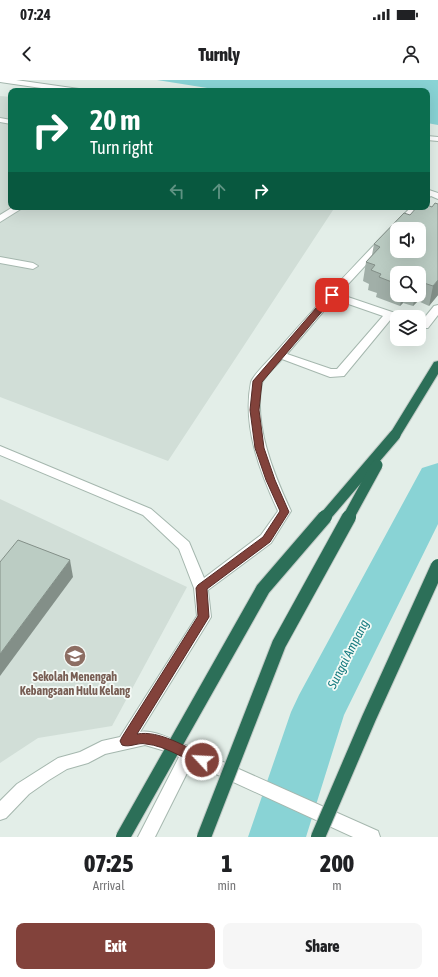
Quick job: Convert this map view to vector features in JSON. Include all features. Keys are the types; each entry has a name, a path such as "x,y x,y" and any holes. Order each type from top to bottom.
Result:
{"highway":[{"path":"204,837 279,644 373,471 438,365"},
{"path":"123,837 263,588 395,435"},
{"path":"318,837 369,718 438,566"}],"street":[{"path":"0,80 57,88"},
{"path":"0,219 14,210"},
{"path":"201,588 266,539 285,512 270,480 260,448 255,410 258,381 332,295 413,210"},
{"path":"0,260 33,266"},
{"path":"332,295 390,315"},
{"path":"426,323 438,308"},
{"path":"280,355 330,373 340,373 390,319"},
{"path":"0,450 147,512 184,546 201,588 204,617 126,741"},
{"path":"0,812 23,789 64,763 82,758 102,748 126,741 145,738 164,743 372,837"},
{"path":"146,837 189,754"}],"shaded area":[{"path":"0,96 8,97 8,210 333,210 168,461 0,397"},
{"name":"Sekolah Menengah Kebangsaan Hulu Kelang","path":"0,499 187,587 112,726 38,738 0,763"}],"water":[{"path":"157,80 438,80 438,125 430,124 430,88 207,88"}],"building":[{"path":"435,203 438,204 438,280 433,286 426,284 426,266 390,266 390,281 379,277 381,274 371,270 375,265 366,262 380,247 374,244 390,227 390,258 426,258 426,222 395,222 404,213 410,215 414,210 430,210 430,206 432,207"},
{"path":"18,540 70,560 0,654 0,562"}],"waterway":[{"name":"Sungai Ampang","path":"277,837 318,712 438,479"}],"place":[{"name":"Sekolah Menengah Kebangsaan Hulu Kelang","path":"75,656"}],"route":[{"path":"202,760 164,743 145,738 126,741 204,617 201,588 266,539 285,512 270,480 260,448 255,410 258,381 332,295"}]}
